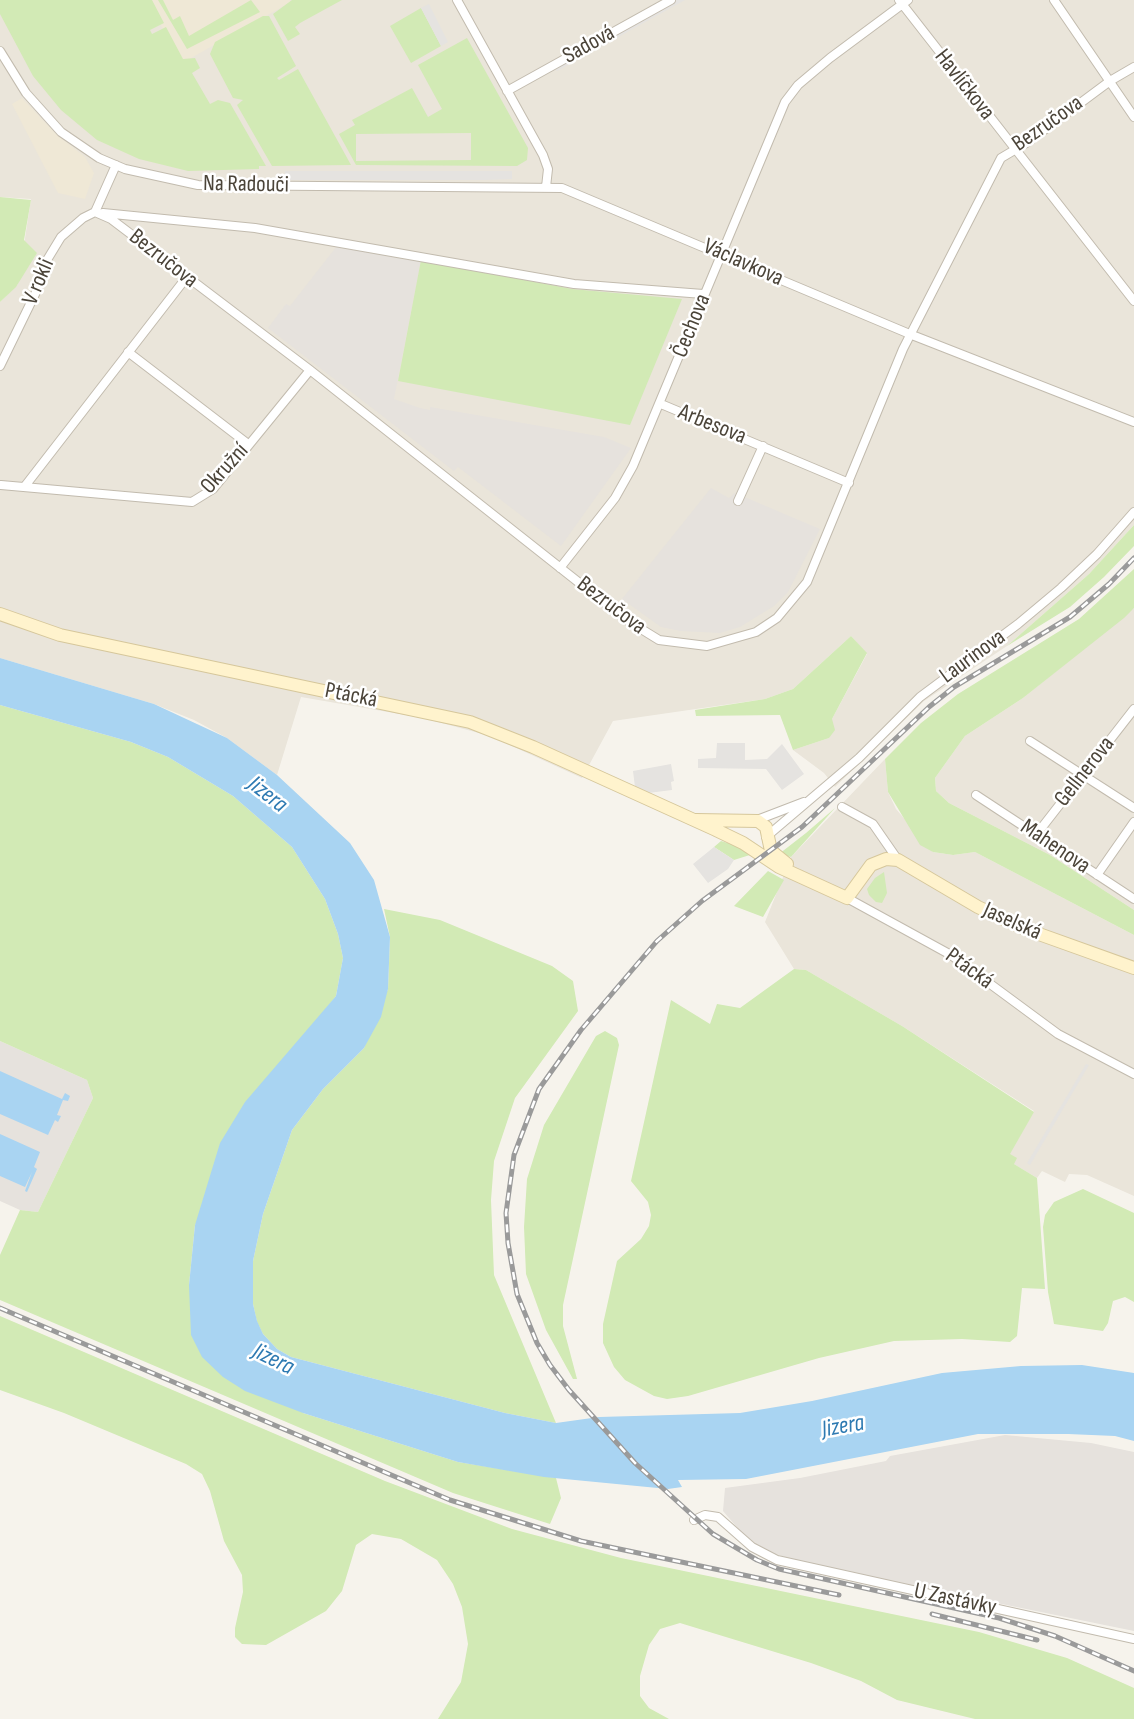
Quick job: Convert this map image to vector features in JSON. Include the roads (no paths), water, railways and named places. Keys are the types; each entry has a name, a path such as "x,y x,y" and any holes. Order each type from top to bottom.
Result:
{"street":[{"path":"457,0 547,163 546,187"},
{"name":"Sadová","path":"508,91 671,0"},
{"path":"1054,0 1134,117"},
{"name":"Havlíčkova","path":"903,1 1134,301"},
{"name":"Čechova","path":"561,568 615,498 661,404 703,294 723,255 785,102 798,85 903,1"},
{"name":"Na Radouči","path":"0,51 26,93 53,124 82,148 116,165 165,180 198,185 546,187"},
{"name":"Bezručova","path":"95,212 111,219 310,370 625,620 659,640 707,646 756,632 777,618 800,593 818,560 912,335 995,167 1005,154 1016,150 1110,81 1134,67"},
{"path":"116,165 95,212 268,230 575,284 703,294"},
{"name":"Václavkova","path":"546,187 578,193 912,335 1134,422"},
{"name":"V rokli","path":"0,366 36,292 47,260 61,237 95,212"},
{"path":"25,486 186,278"},
{"path":"128,352 248,444"},
{"name":"Okružní","path":"1,485 192,502 213,489 310,370"},
{"name":"Arbesova","path":"661,404 849,483"},
{"name":"Arbesova","path":"738,501 763,446"},
{"name":"Laurinova","path":"766,838 859,758 920,697 1018,624 1061,588 1104,547 1134,512"},
{"name":"Ptácká","path":"0,614 74,638 470,722 533,747 743,843 779,867 798,873 847,898 951,955 1058,1034 1134,1074"},
{"name":"Gellnerova","path":"1036,835 1133,712"},
{"path":"1030,741 1134,808"},
{"name":"Mahenova","path":"975,795 1134,899"},
{"name":"Laurinova","path":"750,821 810,799"},
{"name":"Jaselská","path":"842,807 873,824 898,859 978,907 1026,929 1134,968"},
{"name":"Ptácká","path":"688,819 750,821"},
{"path":"750,821 766,827 766,838 758,844 743,843 737,833 750,821"},
{"path":"1097,875 1134,822"},
{"name":"Ptácká","path":"766,838 771,851 798,873"},
{"path":"847,898 871,865 886,859 898,859"},
{"name":"U Zastávky","path":"694,1520 705,1515 718,1517 752,1547 777,1560 1134,1639"}],"water":[{"name":"Jizera","path":"0,658 154,704 227,738 277,775 350,843 374,880 390,937 388,989 381,1017 364,1048 323,1089 292,1130 263,1214 253,1261 253,1304 257,1321 263,1334 277,1349 291,1357 505,1413 556,1423 599,1417 740,1413 812,1401 942,1373 1021,1366 1082,1365 1134,1373 1134,1441 1115,1436 978,1434 746,1479 678,1480 682,1487 668,1489 544,1477 458,1462 303,1413 245,1391 223,1377 202,1357 191,1335 189,1285 195,1225 220,1143 245,1102 336,996 343,958 338,934 325,899 292,847 233,796 168,757 131,742 0,705"},
{"path":"0,1071 62,1099 65,1093 70,1096 68,1101 63,1100 57,1115 61,1116 58,1122 55,1120 48,1135 0,1114"},
{"path":"0,1134 40,1152 34,1167 37,1169 27,1192 25,1191 32,1172 25,1187 0,1176"}],"railway":[{"path":"1134,558 1109,584 1070,617 954,687 929,707 802,827 702,901 657,941 581,1030 539,1089 514,1155 506,1213 517,1294 537,1343 550,1365 635,1463 713,1534 757,1560 779,1569 999,1618 1055,1636 1134,1671"},
{"path":"0,1308 450,1500 581,1541 839,1595"},
{"path":"932,1614 1037,1640"}]}
